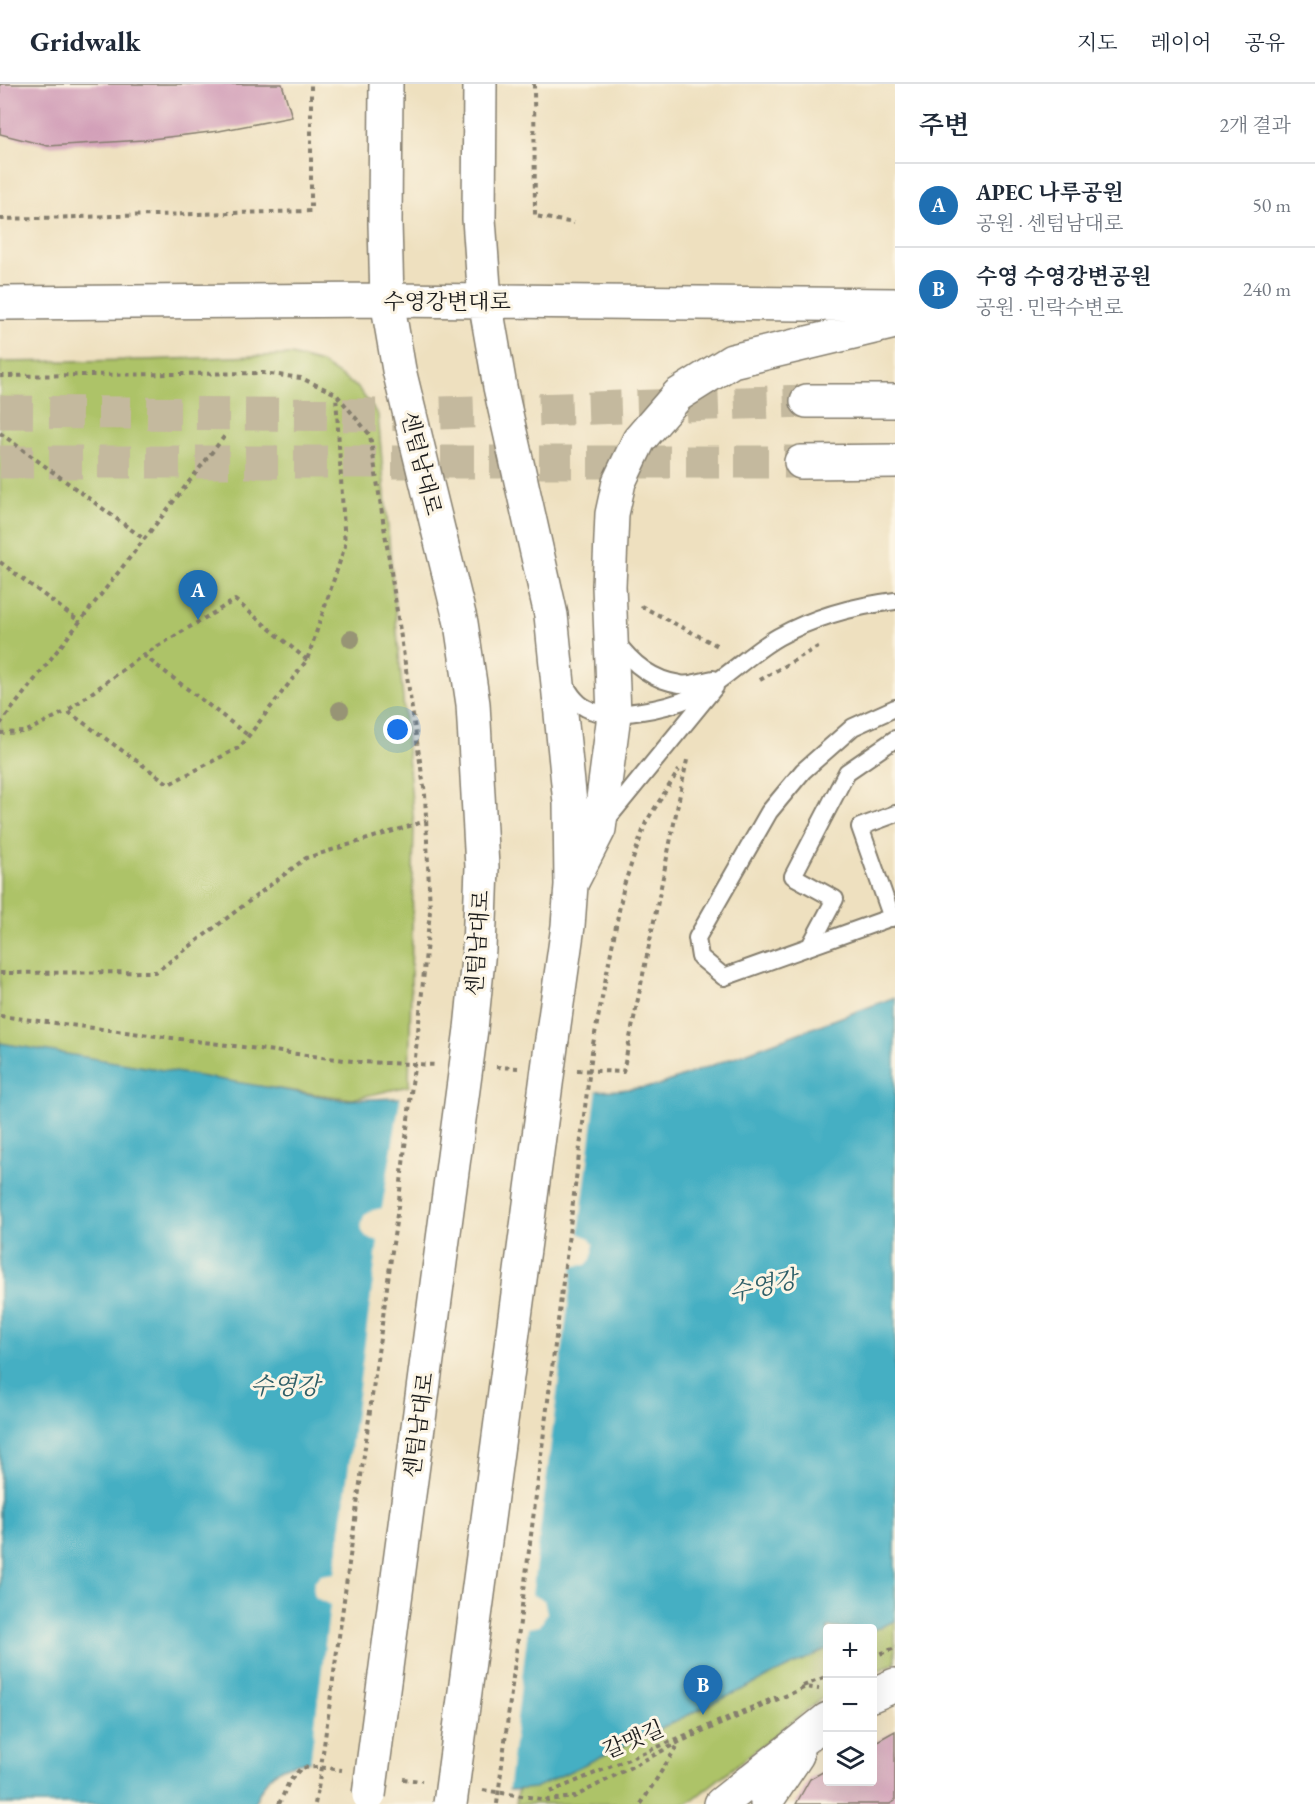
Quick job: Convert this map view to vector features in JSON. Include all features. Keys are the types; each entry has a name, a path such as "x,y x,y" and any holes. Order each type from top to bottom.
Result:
{"main road":[{"name":"센텀남대로","path":"366,1801 471,1029 479,949 482,867 473,704 461,623 399,370 387,300 386,84"},
{"path":"450,1804 568,926 571,885 570,803 551,615 500,387 485,301 479,219 480,84"},
{"name":"수영강변대로","path":"0,303 387,300 895,305"},
{"path":"571,885 599,829 614,715 609,586 612,514 619,482 639,440 678,396 732,361 895,322"},
{"path":"807,401 895,401"},
{"path":"845,461 895,466"},
{"path":"801,462 895,461"},
{"path":"877,1693 895,1685"},
{"path":"721,1804 823,1714"},
{"path":"766,1804 823,1715"}],"lane":[{"path":"556,666 568,690 586,708 614,715 665,707 693,697 778,638 813,621 866,605 895,601"},
{"path":"610,633 627,657 650,675 682,685 723,677"},
{"path":"599,829 698,711 723,677"},
{"path":"895,708 853,727 803,771 769,812 697,938 700,957 724,977 893,917 860,827 895,814"},
{"path":"810,946 835,899 793,876 847,772 895,739"}],"path":[{"path":"0,219 311,210 311,84"},
{"path":"534,84 535,216 574,223"},
{"path":"0,376 263,373 301,378 336,394 370,435 425,794 430,911 399,1200 315,1804"},
{"path":"67,711 169,784 240,747 307,660 345,546 336,394"},
{"path":"0,433 144,539"},
{"path":"0,724 226,433"},
{"path":"0,562 80,622"},
{"path":"0,733 25,732 67,711 143,655 235,600 307,660"},
{"path":"636,604 720,647"},
{"path":"143,655 249,736"},
{"path":"497,1804 593,1044 624,885 646,822 687,758"},
{"path":"0,973 156,972 306,858 426,821"},
{"path":"877,1655 895,1648"},
{"name":"갈맷길","path":"550,1792 823,1678"},
{"path":"642,1804 679,1742 806,1687 823,1707"}],"green space":[{"path":"291,355 321,363 358,388 378,415 414,825 409,1086 352,1099 0,1051 0,362"},
{"path":"895,1588 895,1663 877,1671 877,1624 823,1624 823,1697 687,1804 516,1804 523,1755"}],"water":[{"name":"수영강","path":"895,997 895,1621 877,1628 877,1624 823,1624 823,1651 535,1788 512,1790 316,1760 293,1764 277,1771 265,1783 254,1804 0,1804 0,1043 344,1100 619,1090 657,1086"}],"pier":[{"path":"597,1088 579,1233 589,1238 593,1244 593,1252 586,1265 573,1266 532,1595 544,1600 547,1613 540,1626 528,1628 508,1793 316,1763 310,1764 330,1605 316,1598 313,1591 314,1582 320,1575 335,1573 378,1241 366,1237 361,1224 369,1211 382,1208 401,1094"}],"building":[{"path":"0,84 282,84 292,117 219,131 143,140 48,146 0,134"},
{"path":"895,1731 895,1801 890,1804 796,1804 810,1779 823,1772 823,1786 877,1786 877,1741"}],"tunnel":[{"path":"0,412 378,415 807,401"},
{"path":"0,462 801,462"}],"place":[{"name":"APEC 나루공원","path":"198,620"},
{"name":"수영 수영강변공원","path":"703,1715"}]}
